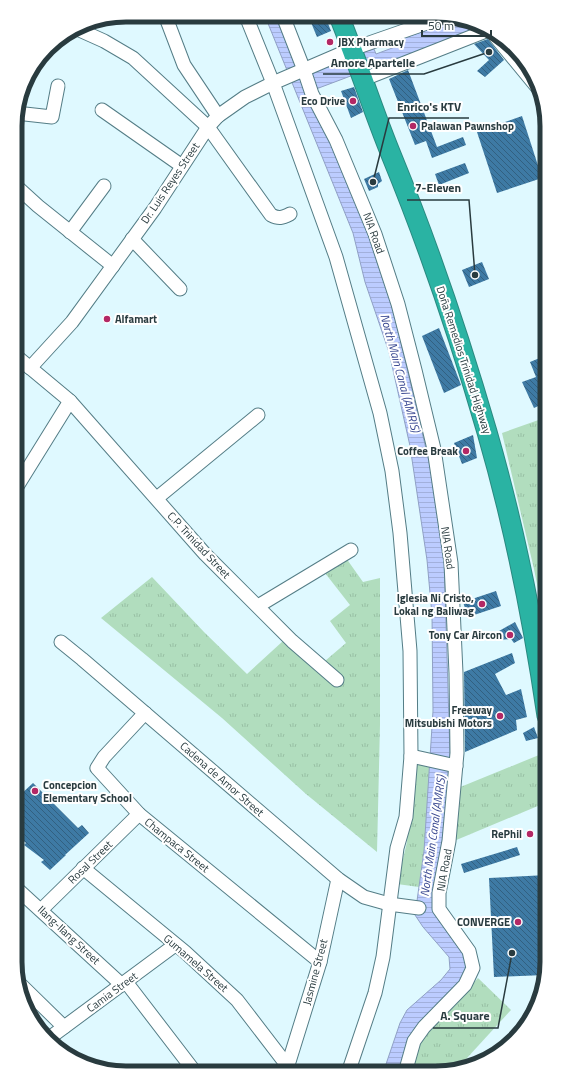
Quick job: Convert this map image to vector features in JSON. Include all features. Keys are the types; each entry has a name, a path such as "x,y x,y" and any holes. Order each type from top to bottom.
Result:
{"highway":[{"name":"Doña Remedios Trinidad Highway","path":"341,22 414,214 465,359 487,433 524,579 540,670"}],"street":[{"path":"168,22 184,65 218,116"},
{"path":"248,22 273,83 336,257 380,413 392,472 399,526 410,651 411,756 406,817 397,848 383,957 375,992 350,1066"},
{"name":"NIA Road","path":"285,22 299,72 336,140 376,234 398,304 416,370 434,449 451,563 456,673 457,752 452,766 449,841 439,893 439,909 469,951 473,968 465,985 424,1027 414,1041 407,1066"},
{"path":"353,52 431,22"},
{"path":"83,31 104,40 133,58 208,127 271,215 277,218 282,218 290,214"},
{"path":"363,77 481,33"},
{"path":"505,48 525,71"},
{"name":"Dr. Luis Reyes Street","path":"30,368 72,322 155,208 208,127 218,116 245,97 273,83 353,52"},
{"path":"23,114 52,118 58,86"},
{"path":"102,110 182,166"},
{"path":"70,232 104,186"},
{"path":"22,191 113,266"},
{"path":"132,238 180,289"},
{"name":"C.P. Trinidad Street","path":"22,361 70,402 157,498 205,554 292,641 337,680"},
{"path":"22,478 70,402"},
{"path":"157,498 258,415"},
{"path":"258,606 351,550"},
{"name":"Cadena de Amor Street","path":"61,642 338,878 364,897 389,904 419,908"},
{"name":"Champaca Street","path":"145,713 104,757 97,768 138,814 320,962"},
{"path":"411,756 452,766"},
{"name":"Rosal Street","path":"41,910 138,814"},
{"name":"Gumamela Street","path":"83,868 185,952 237,1000 289,1066"},
{"name":"Jasmine Street","path":"292,1066 320,962 338,878"},
{"name":"Ilang-Ilang Street","path":"22,893 124,984 190,1066"},
{"name":"Camia Street","path":"52,1036 175,945"},
{"path":"25,989 64,1026"}],"green space":[{"path":"540,419 540,599 534,569 502,433"},
{"path":"346,558 363,582 380,578 380,725 377,852 306,794 222,718 101,618 152,577 204,632 247,674 283,641 319,674 325,661 346,643 330,621 350,605 325,573"},
{"path":"539,755 540,805 454,841 458,788"},
{"path":"413,761 430,764 424,851 419,887 397,884 407,842"},
{"path":"478,978 511,1010 463,1063 436,1066 410,1066 419,1041"}],"water":[{"name":"North Main Canal (AMRIS)","path":"267,22 280,22 303,78 344,59 374,49 376,54 395,47 393,42 447,23 470,27 476,30 381,68 356,74 316,89 389,292 431,470 444,558 450,756 445,824 435,888 468,963 460,986 413,1031 401,1066 385,1066 400,1023 407,1010 441,980 450,969 449,957 423,927 415,915 424,851 433,711 432,615 427,560 410,446 389,352 365,282 353,233"}],"building":[{"path":"311,22 327,22 331,31 317,37"},
{"path":"488,39 504,60 485,77 477,71 489,60 474,44"},
{"path":"408,70 437,147 463,137 466,145 432,158 426,141 415,145 389,79"},
{"name":"Eco Drive","path":"354,87 363,112 351,118 341,91"},
{"path":"522,116 540,172 540,179 497,193 477,132"},
{"path":"465,163 469,173 439,185 435,174"},
{"path":"379,172 382,181 378,184 378,187 369,191 364,179"},
{"path":"482,262 489,279 469,287 462,270"},
{"path":"439,328 461,385 444,393 422,336"},
{"path":"540,358 540,405 534,408 522,382 536,377 530,362"},
{"name":"Coffee Break","path":"473,435 477,458 462,464 454,443"},
{"name":"Iglesia Ni Cristo, Lokal ng Baliwag","path":"496,591 501,606 468,617 463,602"},
{"name":"Tony Car Aircon","path":"515,622 523,638 514,643 511,639 499,640 499,631"},
{"path":"512,653 515,663 495,674 506,695 521,689 527,717 516,720 517,730 465,752 464,672"},
{"path":"534,727 538,738 526,741 523,733"},
{"name":"Concepcion Elementary School","path":"33,783 78,828 82,825 89,833 50,870 41,862 44,860 24,845 26,843 22,840 22,793"},
{"path":"517,847 520,855 464,873 461,864"},
{"path":"540,875 539,975 494,977 489,878"}],"place":[{"name":"JBX Pharmacy","path":"330,42"},
{"name":"Amore Apartelle","path":"489,52"},
{"name":"Eco Drive","path":"353,101"},
{"name":"Palawan Pawnshop","path":"413,126"},
{"name":"Enrico's KTV","path":"373,182"},
{"name":"7-Eleven","path":"475,275"},
{"name":"Alfamart","path":"107,319"},
{"name":"Coffee Break","path":"466,451"},
{"name":"Iglesia Ni Cristo, Lokal ng Baliwag","path":"482,604"},
{"name":"Tony Car Aircon","path":"510,635"},
{"name":"Freeway Mitsubishi Motors","path":"500,716"},
{"name":"Concepcion Elementary School","path":"35,791"},
{"name":"RePhil","path":"530,834"},
{"name":"CONVERGE","path":"518,922"},
{"name":"A. Square","path":"512,953"}]}
